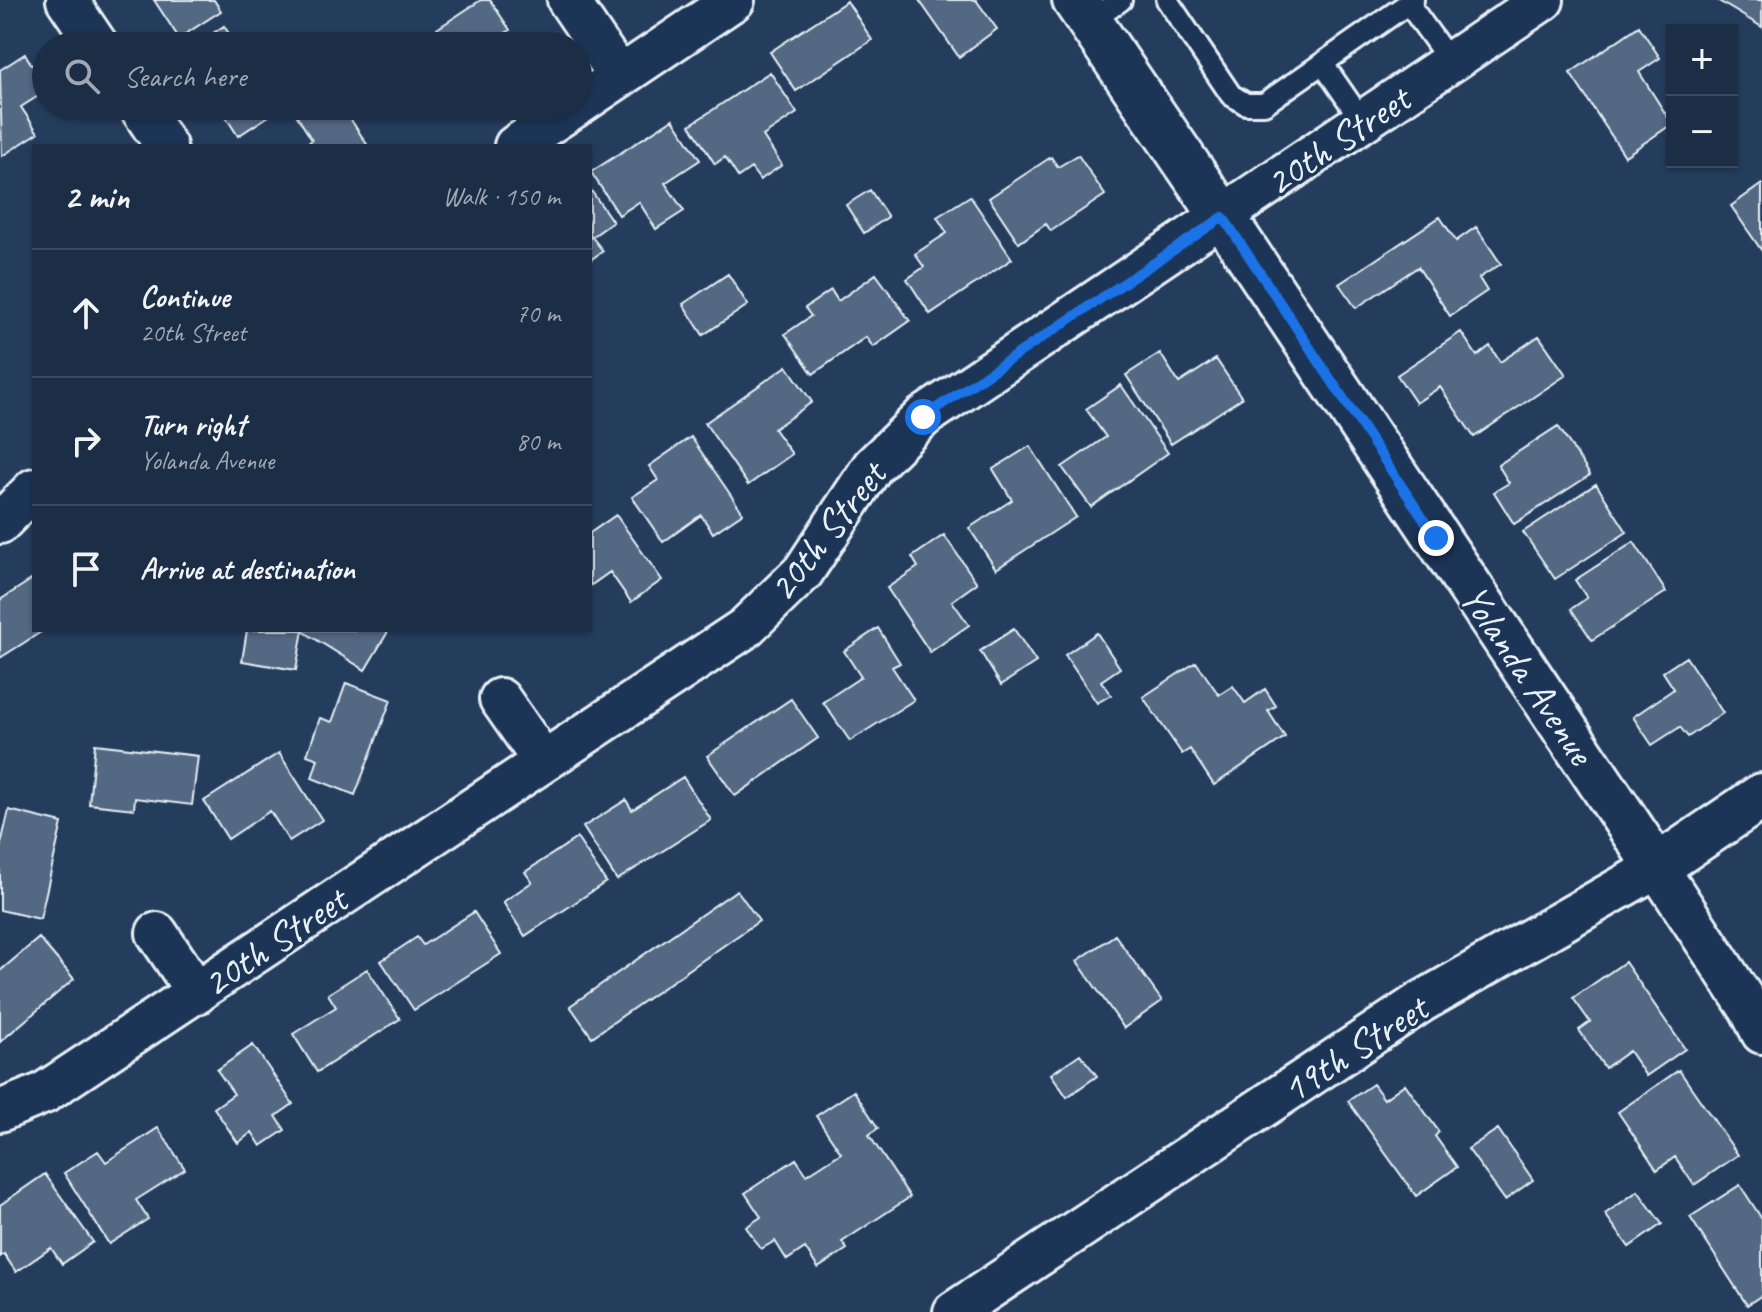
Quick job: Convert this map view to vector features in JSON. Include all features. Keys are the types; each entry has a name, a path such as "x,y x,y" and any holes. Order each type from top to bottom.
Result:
{"street":[{"path":"67,0 89,32"},
{"path":"568,0 590,32"},
{"path":"592,95 734,0"},
{"name":"20th Street","path":"0,1111 44,1093 745,628 803,572 873,466 923,417 1543,0"},
{"name":"Yolanda Avenue","path":"1095,7 1223,217 1657,867 1750,1009 1762,1033"},
{"path":"592,36 620,77"},
{"path":"148,120 165,144"},
{"path":"518,144 554,120"},
{"path":"0,523 32,491"},
{"path":"500,699 543,761"},
{"name":"19th Street","path":"954,1312 1421,1002 1657,867 1762,796"},
{"path":"157,933 197,993"}],"lane":[{"path":"1167,0 1231,95 1246,104 1264,104 1411,2 1451,63"},
{"path":"1323,64 1363,122"}],"building":[{"path":"154,0 214,0 221,11 188,32 175,32"},
{"path":"481,0 490,0 510,30 507,32 432,32"},
{"path":"919,0 976,0 997,29 959,57"},
{"path":"1717,0 1762,0 1762,27"},
{"path":"847,1 872,40 796,91 770,52"},
{"path":"1639,26 1660,58 1639,72 1666,115 1666,128 1625,156 1570,73"},
{"path":"25,54 32,65 32,100 21,107 38,133 2,156 0,70"},
{"path":"770,72 797,113 763,136 782,165 760,180 751,168 738,177 725,157 715,164 690,125"},
{"path":"673,119 700,160 665,183 684,211 656,229 639,202 619,215 592,171"},
{"path":"228,120 263,120 238,136"},
{"path":"300,120 351,120 367,144 307,144 312,140"},
{"path":"1078,155 1105,195 1051,231 1046,224 1019,243 989,198 1051,157 1058,167"},
{"path":"1762,184 1762,251 1731,206"},
{"path":"870,190 888,217 864,233 846,205"},
{"path":"592,192 613,222 592,237"},
{"path":"970,196 1012,259 930,314 907,279 924,267 915,254 947,233 937,217"},
{"path":"1440,217 1456,241 1476,227 1501,264 1479,278 1487,291 1450,316 1418,267 1356,308 1339,284"},
{"path":"592,237 603,251 592,259"},
{"path":"728,274 748,305 703,335 683,304"},
{"path":"876,274 910,321 873,347 866,337 813,374 785,334 811,316 805,308 831,290 838,301"},
{"path":"1461,332 1477,356 1490,346 1500,362 1539,336 1566,375 1474,437 1440,387 1416,403 1397,375"},
{"path":"1160,353 1179,383 1216,359 1242,398 1171,444 1126,375"},
{"path":"787,366 812,402 774,429 792,454 748,485 705,423"},
{"path":"1121,385 1168,453 1091,507 1062,467 1106,437 1086,409"},
{"path":"1558,426 1590,475 1514,524 1494,492 1509,483 1498,465"},
{"path":"691,437 743,513 713,533 701,515 663,542 632,497 658,480 649,466"},
{"path":"1030,446 1076,517 996,569 969,528 1012,500 993,469"},
{"path":"1596,484 1627,532 1555,579 1523,532"},
{"path":"616,515 662,580 631,602 610,572 592,585 592,532"},
{"path":"944,535 977,583 952,601 969,625 930,652 887,588 918,567 912,557"},
{"path":"1634,542 1666,592 1592,640 1571,609 1587,598 1575,580"},
{"path":"32,579 32,632 41,632 0,658 0,600"},
{"path":"878,628 900,663 892,667 914,700 850,741 823,702 861,677 844,651"},
{"path":"1014,629 1036,662 1001,685 980,651"},
{"path":"247,632 303,632 296,670 242,661"},
{"path":"304,632 388,632 365,670"},
{"path":"1097,633 1120,668 1101,681 1111,695 1097,703 1065,655"},
{"path":"1686,657 1723,713 1688,737 1680,727 1652,745 1633,717 1674,689 1663,672"},
{"path":"1196,662 1219,695 1233,686 1245,703 1265,689 1276,706 1268,711 1285,737 1214,785 1190,749 1182,754 1143,697"},
{"path":"346,683 391,700 355,795 312,778 318,759 307,755 320,718 332,722"},
{"path":"791,699 818,738 735,796 707,756"},
{"path":"95,744 198,756 192,805 135,798 134,809 89,804"},
{"path":"279,753 322,820 289,841 270,811 228,839 204,801"},
{"path":"683,777 711,820 617,880 583,827 626,800 632,810"},
{"path":"9,810 62,823 40,919 0,910 0,848"},
{"path":"577,838 606,882 525,936 503,902 532,882 525,872"},
{"path":"737,890 759,921 592,1037 570,1006"},
{"path":"474,912 501,954 414,1010 381,961 417,937 423,945"},
{"path":"1115,935 1162,1001 1124,1028 1077,961"},
{"path":"39,938 74,979 0,1042 0,971"},
{"path":"1625,962 1685,1049 1646,1076 1629,1051 1605,1068 1579,1030 1590,1022 1573,998"},
{"path":"367,969 400,1019 317,1072 293,1034 336,1007 328,994"},
{"path":"253,1045 293,1104 276,1116 285,1130 261,1146 252,1132 238,1143 214,1108 234,1094 217,1070"},
{"path":"1080,1054 1097,1076 1067,1097 1051,1074"},
{"path":"1679,1070 1738,1155 1694,1185 1675,1157 1657,1170 1618,1112"},
{"path":"1373,1084 1384,1099 1405,1084 1439,1132 1435,1136 1457,1167 1416,1196 1348,1101"},
{"path":"854,1091 878,1128 869,1135 910,1197 842,1242 847,1249 818,1268 805,1248 787,1260 775,1241 761,1249 746,1227 761,1217 745,1193 796,1159 807,1175 841,1153 816,1116"},
{"path":"158,1128 185,1169 136,1200 148,1219 109,1244 64,1173 98,1151 106,1162"},
{"path":"1498,1129 1533,1180 1505,1200 1468,1149"},
{"path":"45,1174 93,1242 62,1264 51,1248 16,1272 4,1254 0,1257 0,1205"},
{"path":"1740,1185 1762,1219 1762,1295 1747,1305 1690,1217"},
{"path":"1638,1191 1662,1224 1629,1247 1605,1214"}],"route":[{"path":"923,417 1223,217 1436,538"}]}
